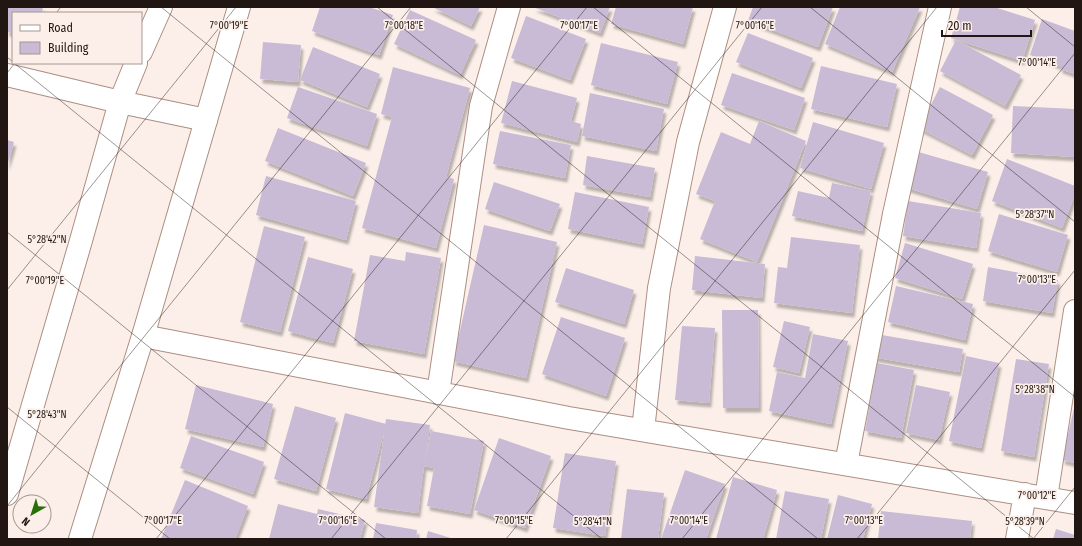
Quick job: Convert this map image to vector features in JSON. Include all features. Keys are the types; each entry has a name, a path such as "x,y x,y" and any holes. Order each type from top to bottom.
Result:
{"street":[{"path":"142,50 160,7"},
{"path":"80,539 143,336 239,7"},
{"path":"438,393 482,106 509,7"},
{"path":"643,430 659,288 688,142 725,7"},
{"path":"846,464 894,214 940,7"},
{"path":"7,494 120,102 136,64"},
{"path":"7,75 120,102 206,120"},
{"path":"1017,539 1036,496 1075,311"},
{"path":"143,336 561,416 1075,503"}],"building":[{"path":"7,7 43,7 42,12 12,12 12,33 7,32"},
{"path":"320,7 369,7 393,15 379,55 312,31"},
{"path":"432,7 480,7 471,26"},
{"path":"533,7 610,7 600,33"},
{"path":"616,7 693,7 683,44 611,24"},
{"path":"753,7 833,7 818,47 748,21"},
{"path":"840,7 920,7 892,72 825,44"},
{"path":"960,7 994,7 1035,20 1022,61 951,38"},
{"path":"410,10 476,40 460,75 394,44"},
{"path":"526,16 586,39 570,80 511,58"},
{"path":"1042,19 1075,31 1075,74 1060,69 1060,66 1030,55"},
{"path":"748,33 813,58 801,88 736,62"},
{"path":"956,40 1021,75 1005,106 940,71"},
{"path":"263,42 301,45 298,82 260,79"},
{"path":"601,43 678,62 667,104 591,85"},
{"path":"313,47 380,74 367,107 300,80"},
{"path":"821,66 897,84 887,127 811,109"},
{"path":"393,67 470,88 446,177 454,179 436,248 362,228 392,117 381,114"},
{"path":"732,73 805,98 794,130 721,105"},
{"path":"512,81 577,98 571,121 581,124 577,142 501,123"},
{"path":"298,87 377,114 367,146 287,118"},
{"path":"940,87 993,115 972,155 919,128"},
{"path":"590,93 664,109 656,151 582,136"},
{"path":"1013,106 1075,109 1075,157 1011,153"},
{"path":"759,121 806,141 757,262 700,239 715,201 696,194 721,132 750,144"},
{"path":"813,122 884,143 871,189 800,168"},
{"path":"278,128 366,163 353,196 265,161"},
{"path":"500,131 571,145 565,178 493,164"},
{"path":"7,140 14,142 7,166"},
{"path":"915,151 988,172 977,209 904,187"},
{"path":"587,156 655,168 650,197 583,185"},
{"path":"1007,159 1075,186 1075,194 1062,228 992,201"},
{"path":"266,176 356,201 346,240 256,215"},
{"path":"494,182 560,204 550,231 485,209"},
{"path":"832,183 871,191 862,231 792,216 798,191 829,198"},
{"path":"575,192 649,207 642,244 568,229"},
{"path":"908,201 981,213 976,248 903,236"},
{"path":"999,214 1068,235 1057,272 988,251"},
{"path":"484,225 557,242 526,378 453,361"},
{"path":"264,226 305,237 280,332 240,322"},
{"path":"791,237 860,245 852,313 774,303 778,267 787,268"},
{"path":"905,243 973,264 962,299 895,278"},
{"path":"406,252 441,258 424,354 354,341 370,255 405,261"},
{"path":"695,256 765,264 762,298 692,290"},
{"path":"308,257 353,269 333,343 288,331"},
{"path":"988,267 1058,280 1052,313 983,301"},
{"path":"566,268 634,290 624,324 555,302"},
{"path":"896,286 973,304 965,340 888,322"},
{"path":"722,310 758,310 759,408 723,408"},
{"path":"561,317 625,338 606,396 542,374"},
{"path":"784,321 810,327 799,373 773,367"},
{"path":"682,326 715,328 709,403 675,400"},
{"path":"813,334 848,341 831,424 769,411 777,372 805,378"},
{"path":"876,334 963,349 959,372 872,357"},
{"path":"966,356 999,363 981,448 949,441"},
{"path":"1016,359 1049,364 1034,457 1001,451"},
{"path":"877,363 914,370 901,438 865,431"},
{"path":"196,385 273,404 263,447 185,429"},
{"path":"916,385 950,392 939,440 906,433"},
{"path":"295,406 336,418 316,491 274,479"},
{"path":"1075,408 1075,463 1062,460"},
{"path":"345,413 386,424 366,499 326,489"},
{"path":"386,419 430,425 425,464 431,431 484,441 470,514 427,506 434,468 424,466 418,513 374,507"},
{"path":"191,436 264,462 253,494 180,468"},
{"path":"499,438 551,456 525,528 474,510"},
{"path":"565,453 616,461 605,536 553,528"},
{"path":"685,470 725,484 706,539 661,539"},
{"path":"733,477 777,490 763,539 716,539"},
{"path":"185,480 248,506 235,539 161,539"},
{"path":"627,489 664,493 658,539 621,539"},
{"path":"785,491 829,499 821,539 776,539"},
{"path":"838,495 872,504 863,539 827,539"},
{"path":"278,504 317,514 318,509 365,520 360,539 269,539"},
{"path":"881,511 972,521 970,539 878,539"},
{"path":"376,523 417,530 416,539 373,539"},
{"path":"1056,529 1075,535 1075,539 1053,539"},
{"path":"428,531 454,539 426,539"}]}
